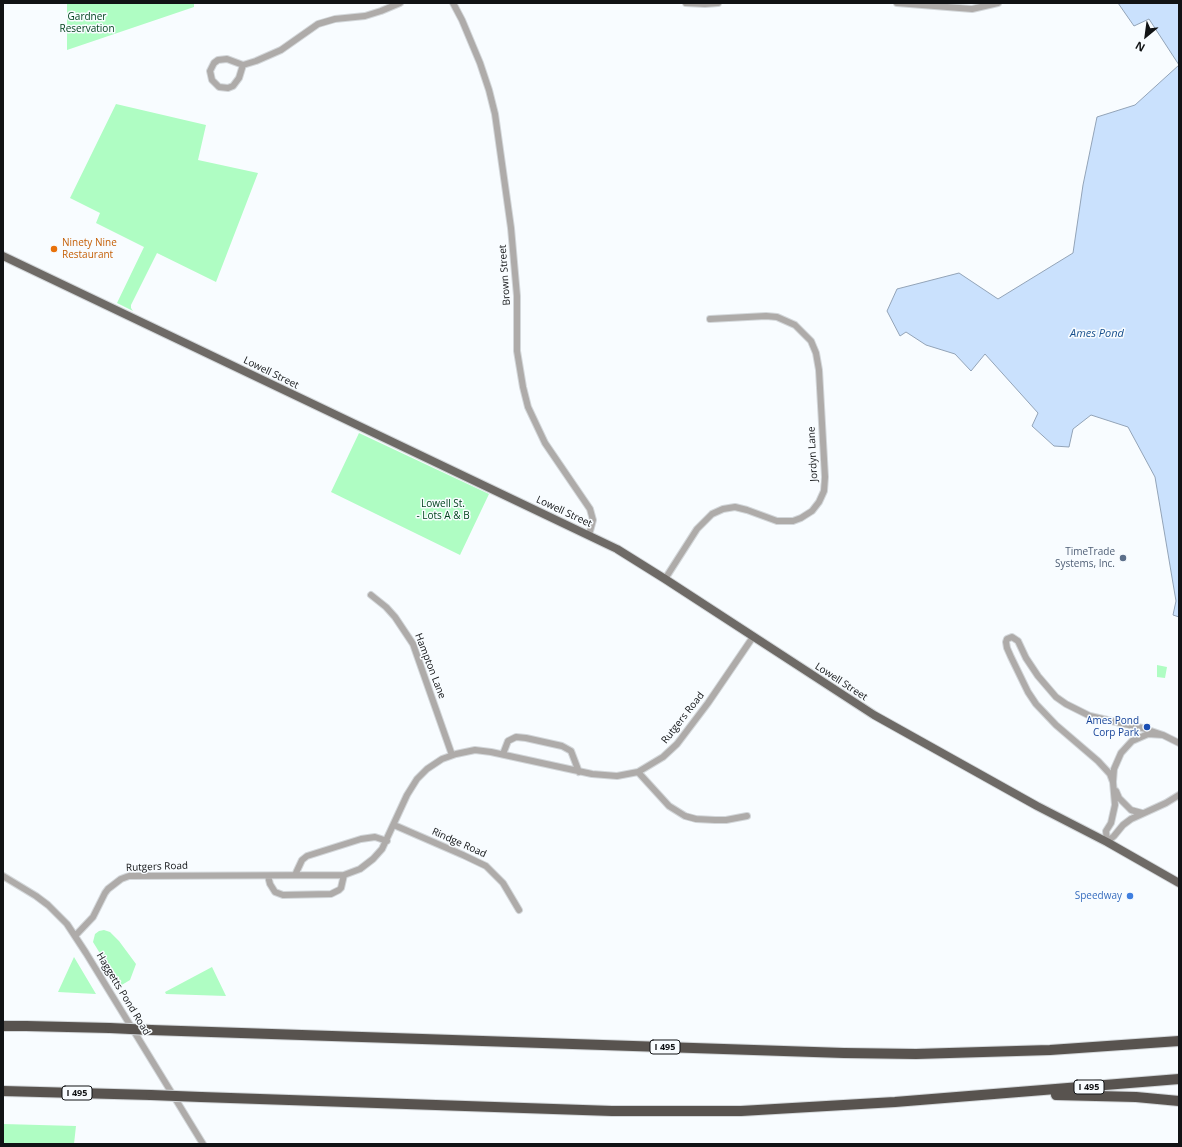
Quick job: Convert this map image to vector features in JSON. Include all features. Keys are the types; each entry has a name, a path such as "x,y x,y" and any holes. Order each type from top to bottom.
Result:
{"highway":[{"name":"I 495","path":"3,1026 110,1028 844,1053 916,1054 1050,1050 1179,1041"},
{"name":"I 495","path":"3,1091 680,1112 796,1109 1179,1079"},
{"path":"1000,1094 1114,1096 1157,1098 1179,1102"}],"main road":[{"name":"Lowell Street","path":"3,256 589,535 627,555 861,708 1037,806 1091,833 1179,883"}],"street":[{"path":"243,65 239,78 233,86 228,88 219,87 212,80 210,71 214,63 218,60 227,59 243,65 281,50 318,24 335,19 364,16 400,3"},
{"name":"Brown Street","path":"452,3 462,20 480,63 496,114 515,262 517,296 517,351 528,408 545,443 590,509 593,520 589,535"},
{"path":"686,3 718,3"},
{"path":"897,3 972,9 998,3"},
{"name":"Jordyn Lane","path":"665,579 697,529 714,512 735,507 777,521 789,522 810,513 819,502 824,491 825,477 819,370 816,353 811,342 795,325 777,317 710,318"},
{"name":"Hampton Lane","path":"371,594 395,617 413,644 452,755"},
{"name":"Rutgers Road","path":"75,936 93,917 108,889 121,879 129,876 344,875 357,871 366,866 378,854 387,841 407,795 417,779 427,770 452,755 474,750 503,754 580,772 617,776 638,772 663,757 677,744 754,637"},
{"path":"1107,842 1106,831 1111,823 1115,805 1113,782 1110,774 1098,761 1056,725 1036,704 1025,687 1011,657 1006,644 1007,639 1013,637 1018,641 1026,658 1038,676 1056,697 1066,704 1090,716 1142,728 1163,735 1179,743"},
{"path":"1113,782 1114,769 1117,760 1132,741 1148,734 1163,735"},
{"path":"503,754 508,741 516,737 562,746 571,751 580,772"},
{"path":"638,772 669,806 688,817 696,819 726,820 747,816"},
{"path":"1114,789 1126,806 1135,812 1142,813"},
{"path":"1107,842 1123,825 1142,813 1166,803 1179,795"},
{"name":"Rindge Road","path":"394,825 486,866 503,884 519,910"},
{"path":"295,876 302,860 307,856 361,839 375,837 387,841"},
{"path":"268,876 270,884 275,892 284,895 331,894 341,888 344,875"},
{"name":"Haggetts Pond Road","path":"3,876 25,888 48,905 67,924 203,1144"}],"green space":[{"name":"Gardner Reservation","path":"67,3 194,3 194,7 67,50"},
{"path":"116,104 206,125 198,160 258,173 216,282 157,253 131,305 133,311 117,303 144,247 96,223 100,213 70,198"},
{"name":"Lowell St. - Lots A & B","path":"359,433 489,494 460,555 331,492"},
{"path":"1157,665 1167,667 1165,678 1157,677"},
{"path":"104,930 110,932 119,941 136,964 130,980 120,986 93,942 95,934"},
{"path":"74,957 96,994 58,992"},
{"path":"212,967 226,996 166,994 165,992"},
{"path":"3,1124 76,1126 74,1144 3,1144"}],"water":[{"path":"1118,3 1179,3 1179,65 1149,19 1134,26"},
{"name":"Ames Pond","path":"1179,65 1179,617 1173,615 1176,601 1155,477 1128,427 1091,415 1073,429 1069,447 1054,446 1032,426 1038,413 985,354 971,371 955,354 926,345 906,332 900,336 887,311 897,289 959,273 998,299 1073,253 1083,185 1097,117 1135,105"}],"place":[{"name":"Ninety Nine Restaurant","path":"54,249"},
{"name":"TimeTrade Systems, Inc.","path":"1123,558"},
{"name":"Ames Pond Corp Park","path":"1147,727"},
{"name":"Speedway","path":"1130,896"}]}
